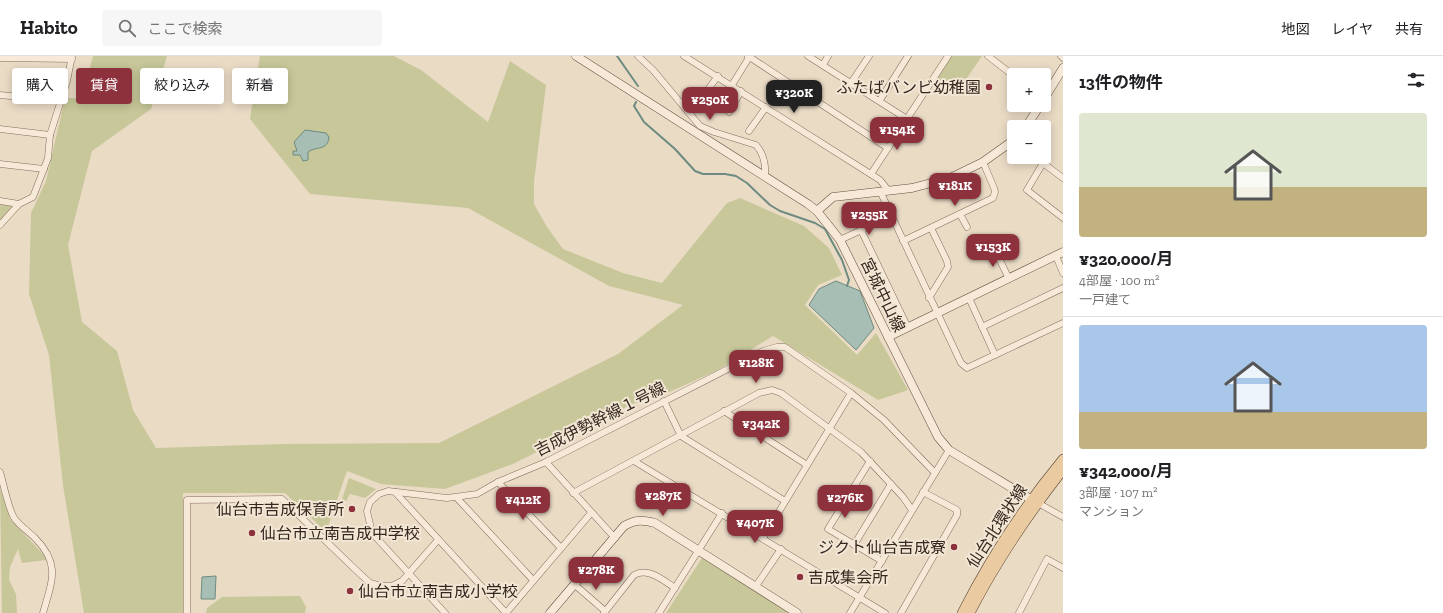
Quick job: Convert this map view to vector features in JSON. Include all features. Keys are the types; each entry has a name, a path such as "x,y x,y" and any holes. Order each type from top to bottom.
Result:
{"main road":[{"name":"仙台北環状線","path":"962,613 988,565 1063,459"},
{"name":"仙台北環状線","path":"970,613 1034,501 1063,470"}],"street":[{"name":"宮城中山線","path":"576,56 817,211 840,240 938,437 949,450 1034,501"},
{"path":"638,56 700,126 756,145 760,150 764,161 765,177"},
{"path":"684,56 718,76 880,180 891,216 961,363 966,368 1063,322"},
{"path":"732,85 749,56 888,148"},
{"path":"808,56 880,100 907,119"},
{"path":"822,65 828,56"},
{"path":"851,83 869,56"},
{"path":"880,100 908,56"},
{"path":"871,174 948,56"},
{"path":"988,56 1007,71"},
{"path":"0,58 72,57 68,76"},
{"path":"1051,87 1063,68"},
{"path":"703,96 718,76"},
{"path":"728,112 741,91"},
{"path":"0,95 12,96"},
{"path":"0,225 20,204 33,197 48,158 50,135 59,104"},
{"path":"749,132 766,107"},
{"path":"0,129 50,135"},
{"path":"817,211 834,197 933,184 965,172 983,162 1007,145"},
{"path":"903,241 993,198 995,192 983,162"},
{"path":"1063,178 1043,163 1027,190 1063,218"},
{"path":"0,164 44,169"},
{"path":"0,201 20,204"},
{"path":"960,214 967,227"},
{"path":"840,240 891,216"},
{"path":"929,298 948,267 931,228"},
{"path":"861,230 908,328"},
{"path":"995,250 1008,279"},
{"path":"888,337 1059,254 1063,273"},
{"path":"982,327 1063,288"},
{"path":"969,298 996,355"},
{"name":"吉成伊勢幹線１号線","path":"445,613 372,533 368,524 367,511 370,502 388,490 458,498 477,494 498,482 546,462 763,351 777,347 785,347 851,393 884,420 935,473"},
{"path":"573,493 762,391 772,390 781,393 861,452 904,497 912,510"},
{"path":"763,538 851,393"},
{"path":"664,401 681,436 785,501"},
{"path":"724,411 807,465"},
{"path":"850,613 949,450"},
{"path":"634,461 885,613"},
{"path":"870,461 828,529 882,561"},
{"path":"546,462 615,538"},
{"path":"0,472 14,518 48,553 53,566 52,582 43,613"},
{"path":"498,482 560,547"},
{"path":"854,545 891,484"},
{"path":"395,492 506,613 560,547 591,513"},
{"path":"901,613 957,515 957,510 924,492"},
{"path":"458,498 533,580"},
{"path":"187,613 187,500 282,500 370,583 381,586 392,586 402,581 438,540"},
{"path":"1034,501 1063,517"},
{"path":"659,613 722,514"},
{"path":"550,613 624,526 633,521 643,520 655,523 797,613"},
{"path":"756,586 781,549"},
{"path":"1019,613 1047,559 1063,568"},
{"path":"575,585 604,612 634,575 639,572 647,572 675,588"}],"green space":[{"path":"93,56 167,56 163,68 140,68 140,104 153,104 151,109 92,151 68,245 82,322 117,351 133,410 156,448 283,444 439,443 618,354 683,305 609,286 468,208 310,194 250,119 252,104 288,104 288,68 258,68 260,56 394,56 421,70 488,122 510,61 546,85 534,182 534,204 547,227 563,249 623,273 662,283 727,203 740,198 804,226 829,248 842,275 818,285 805,305 857,355 876,333 908,390 878,400 773,336 718,370 656,398 632,404 513,464 445,489 381,484 347,471 326,532 285,493 183,493 183,613 84,613 63,485 49,355 29,294 31,213 46,181 64,104 68,104 68,98 76,98 76,104 132,104 132,68 90,68"},
{"path":"952,56 982,56 956,94 936,80"},
{"path":"0,204 12,206 0,222"},
{"path":"349,478 376,489 365,498 350,494 346,501 342,499"},
{"path":"0,488 10,519 43,554 46,560 22,563 18,549 10,567 9,580 16,594 17,613 2,613"},
{"path":"702,558 790,613 666,613"},
{"path":"300,596 306,607 305,613 206,613 207,608 222,597"}],"shaded area":[{"path":"305,130 326,133 329,137 324,146 308,152 308,160 303,161 300,155 293,155 293,151 297,151 294,142"},
{"path":"836,281 860,291 874,328 856,350 809,305 819,289"},
{"path":"216,576 215,599 201,599 202,577"}],"waterway":[{"path":"617,56 638,86"},
{"path":"636,102 634,106 644,122 675,149 695,171 703,174 725,174 736,176 747,183 770,205 780,211 815,223 825,229 842,260 849,280 847,286"}],"place":[{"name":"ふたばバンビ幼稚園","path":"989,87"},
{"name":"仙台市吉成保育所","path":"352,509"},
{"name":"仙台市立南吉成中学校","path":"252,533"},
{"name":"ジクト仙台吉成寮","path":"954,547"},
{"name":"吉成集会所","path":"800,577"},
{"name":"仙台市立南吉成小学校","path":"350,591"}]}
